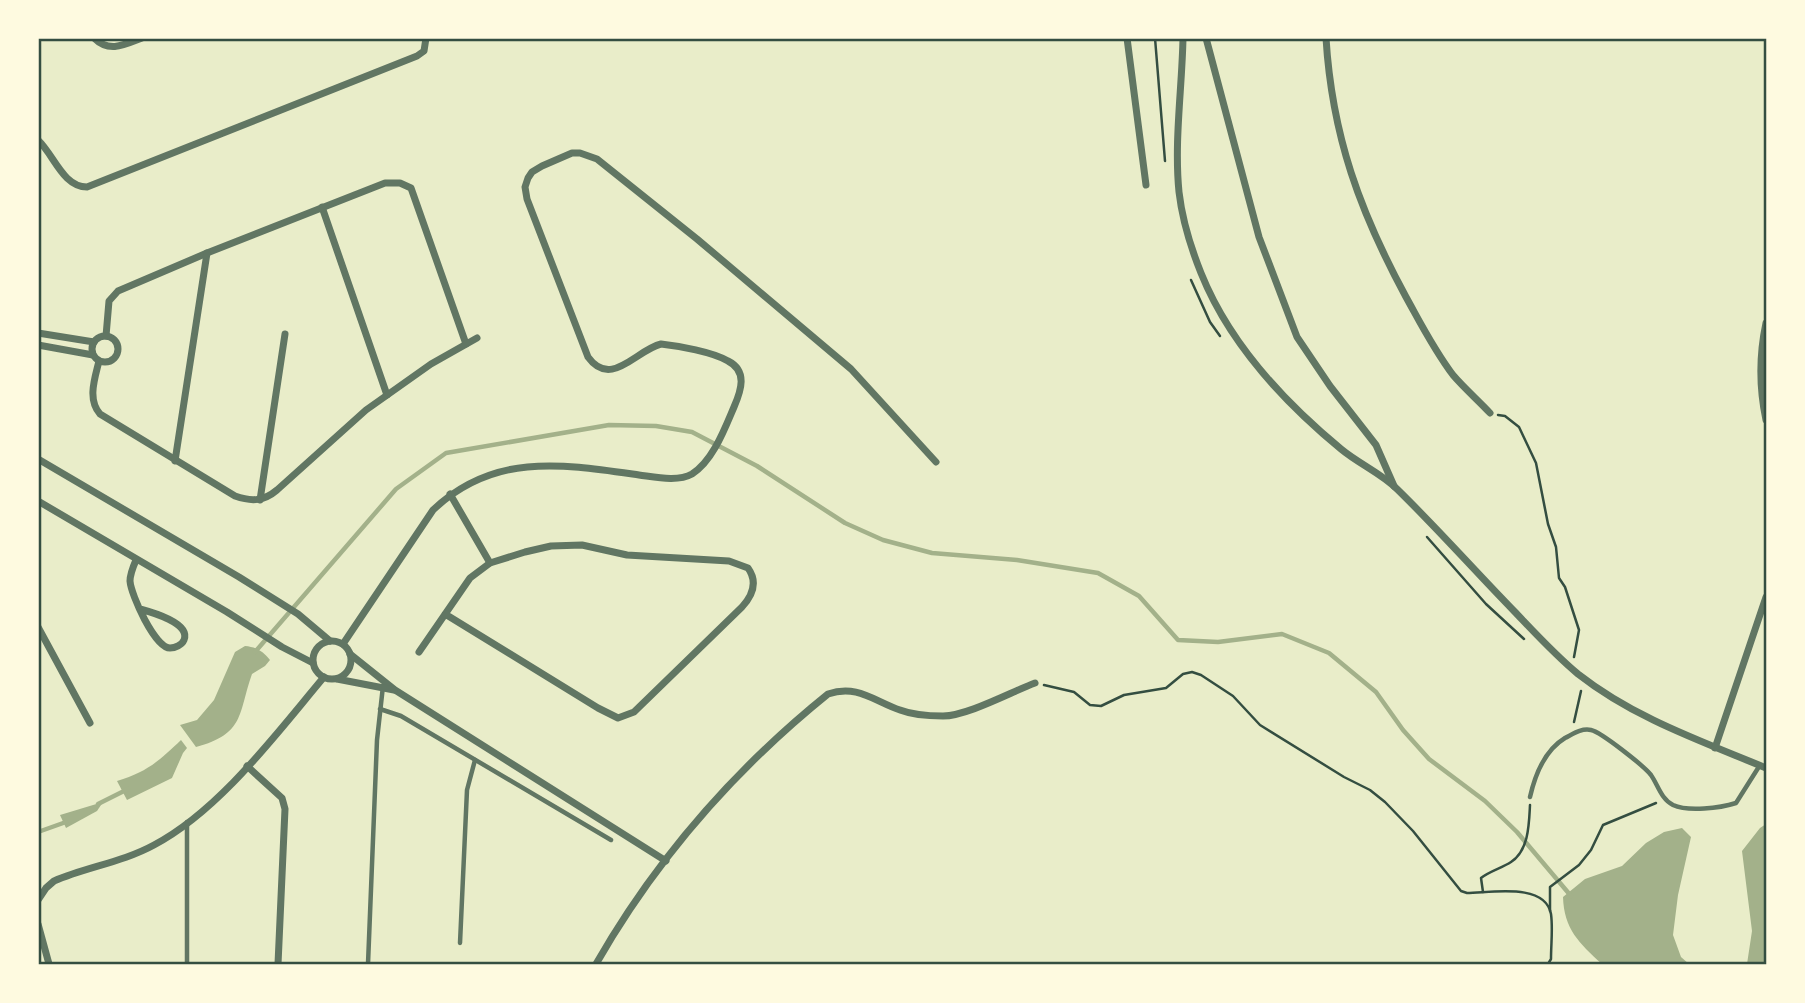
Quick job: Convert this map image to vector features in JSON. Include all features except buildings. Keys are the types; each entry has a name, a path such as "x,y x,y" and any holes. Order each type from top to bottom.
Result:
{"street":[{"path":"94,38 101,45 116,47 142,38"},
{"path":"38,140 48,149 68,180 80,187 87,187 417,56 424,51 426,38"},
{"path":"1127,38 1146,185"},
{"path":"1183,38 1179,121 1180,192 1201,272 1232,331 1289,403 1343,451 1394,487 1550,649 1571,667 1632,710 1763,766"},
{"path":"1206,38 1259,237 1297,337 1330,386 1376,445 1394,487"},
{"path":"1326,38 1331,99 1348,167 1379,246 1434,348 1455,377 1490,413"},
{"path":"343,644 433,510 450,494 481,477 523,466 559,466 653,477 683,477 691,474 706,460 725,428 742,386 738,370 725,359 661,344 615,369 601,368 588,356 527,199 525,187 532,172 572,153 597,159 698,239 851,369 936,462"},
{"path":"106,336 107,311 113,295 206,253 322,207 385,183 400,183 411,188 466,344"},
{"path":"322,207 387,395"},
{"path":"175,461 206,253"},
{"path":"1766,323 1760,361 1766,420"},
{"path":"38,332 94,342 106,336"},
{"path":"260,500 285,334"},
{"path":"38,345 111,360 118,351 114,340 106,336"},
{"path":"94,342 96,358 93,390 95,408 100,414 235,496 260,500 269,497 366,410 430,364 477,338"},
{"path":"38,459 298,614 330,641 343,644 350,654 383,684 666,861"},
{"path":"450,494 491,564"},
{"path":"38,501 313,663 324,677 383,684"},
{"path":"419,652 445,614 470,578 491,564 551,546 582,545 627,555 737,563 748,568 752,574 753,590 742,607 634,712 618,718 445,614"},
{"path":"136,560 130,583 139,609 157,639 170,648 181,644 185,639 177,624 156,613 139,609"},
{"path":"1715,747 1766,597"},
{"path":"38,626 90,723"},
{"path":"313,663 315,651 330,641"},
{"path":"336,679 350,667 350,654"},
{"path":"38,900 54,881 142,851 187,822 216,799 324,677"},
{"path":"596,964 621,922 666,861 739,774 828,694 852,690 912,714 944,716 960,713 1035,683"},
{"path":"247,766 282,798 285,809 278,964"},
{"path":"38,924 49,964"}],"lane":[{"path":"368,964 383,684"},
{"path":"380,709 401,716 611,841"},
{"path":"1530,797 1533,781 1543,761 1557,743 1577,732 1592,730 1650,773 1664,800 1683,808 1722,807 1736,803 1763,766"},
{"path":"460,943 467,790 475,760"},
{"path":"187,822 187,964"}],"path":[{"path":"1155,38 1166,162"},
{"path":"1191,279 1210,322 1226,344"},
{"path":"1490,413 1504,416 1519,427 1536,463 1548,524 1556,547 1559,578 1565,587 1579,631 1571,667"},
{"path":"1421,530 1486,604 1526,641"},
{"path":"1035,683 1074,692 1090,705 1101,706 1124,695 1166,688 1183,674 1192,672 1201,675 1233,696 1260,725 1370,790 1413,831 1461,891 1517,891 1542,899 1550,914"},
{"path":"1575,683 1582,689"},
{"path":"1582,689 1596,686"},
{"path":"1577,732 1574,720 1582,689"},
{"path":"1483,892 1481,877 1513,861 1522,850 1528,831 1530,797"},
{"path":"1548,964 1551,959 1550,887 1585,858 1603,825 1664,800"}],"shaded area":[{"path":"245,646 259,650 270,660 252,674 241,711 232,729 212,742 196,747 180,725 197,720 214,700 235,652"},
{"path":"181,740 187,748 172,778 127,800 117,781 152,765"},
{"path":"103,802 97,811 66,828 60,815"},
{"path":"1766,824 1766,964 1747,964 1752,931 1742,851"},
{"path":"1682,828 1691,837 1678,895 1673,935 1681,957 1689,964 1602,964 1574,935 1566,918 1563,897 1585,879 1622,866 1646,843 1664,832"}],"waterway":[{"path":"255,652 396,489 446,453 609,425 656,426 692,432 757,466 845,523 883,540 932,553 1017,560 1098,573 1139,596 1178,640 1218,642 1282,634 1329,653 1376,692 1403,730 1429,759 1485,801 1517,832 1571,896"},
{"path":"98,804 128,789"},
{"path":"38,832 66,822"}]}
